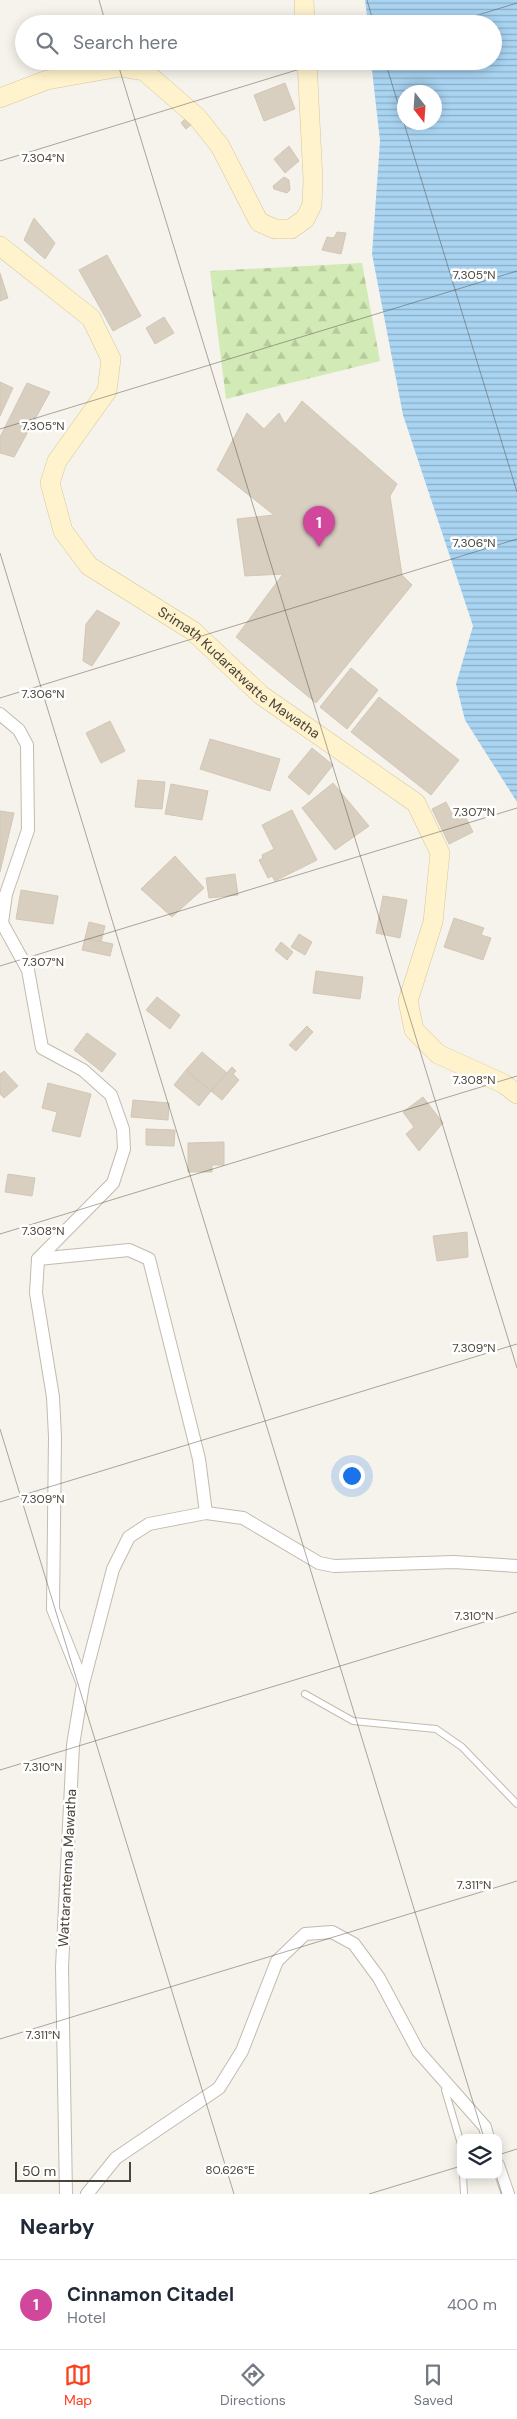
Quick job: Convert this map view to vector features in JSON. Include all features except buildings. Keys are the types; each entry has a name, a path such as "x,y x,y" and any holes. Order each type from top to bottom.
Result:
{"street":[{"path":"304,0 305,15"},
{"path":"0,98 47,80 103,70"},
{"path":"138,70 144,71 197,117 220,146 259,222 275,229 290,229 305,219 312,205 313,180 307,70"},
{"name":"Srimath Kudaratwatte Mawatha","path":"0,246 91,318 111,360 106,391 57,461 50,483 63,531 90,566 194,631 261,695 416,803 440,853 434,922 408,1001 414,1030 438,1054 504,1084 517,1094"},
{"path":"0,714 19,730 27,745 28,830 6,894 2,923 28,970 42,1048 83,1070 111,1095 123,1129 124,1149 113,1183 38,1259 36,1292 53,1397 55,1437 53,1609 83,1684"},
{"path":"38,1259 129,1250 149,1259 199,1459 206,1513"},
{"name":"Wattarantenna Mawatha","path":"66,2194 62,1967 73,1744 83,1684 113,1569 129,1537 149,1524 206,1513 243,1518 319,1562 334,1566 454,1562 517,1566"},
{"path":"88,2194 116,2158 219,2088 242,2051 276,1961 306,1934 332,1932 354,1944 379,1978 418,2051 485,2127 487,2134"},
{"path":"502,2177 508,2194"}],"lane":[{"path":"305,1694 353,1721 436,1729 462,1747 517,1804"},
{"path":"448,2085 445,2090 458,2134"},
{"path":"463,2179 464,2194"}],"green space":[{"path":"362,263 380,361 226,399 210,271"}],"water":[{"path":"365,0 517,0 517,802 465,720 456,684 473,626 403,415 372,254 380,141 372,70 502,70 502,15 367,15"}],"place":[{"name":"Cinnamon Citadel","path":"319,547"}]}
